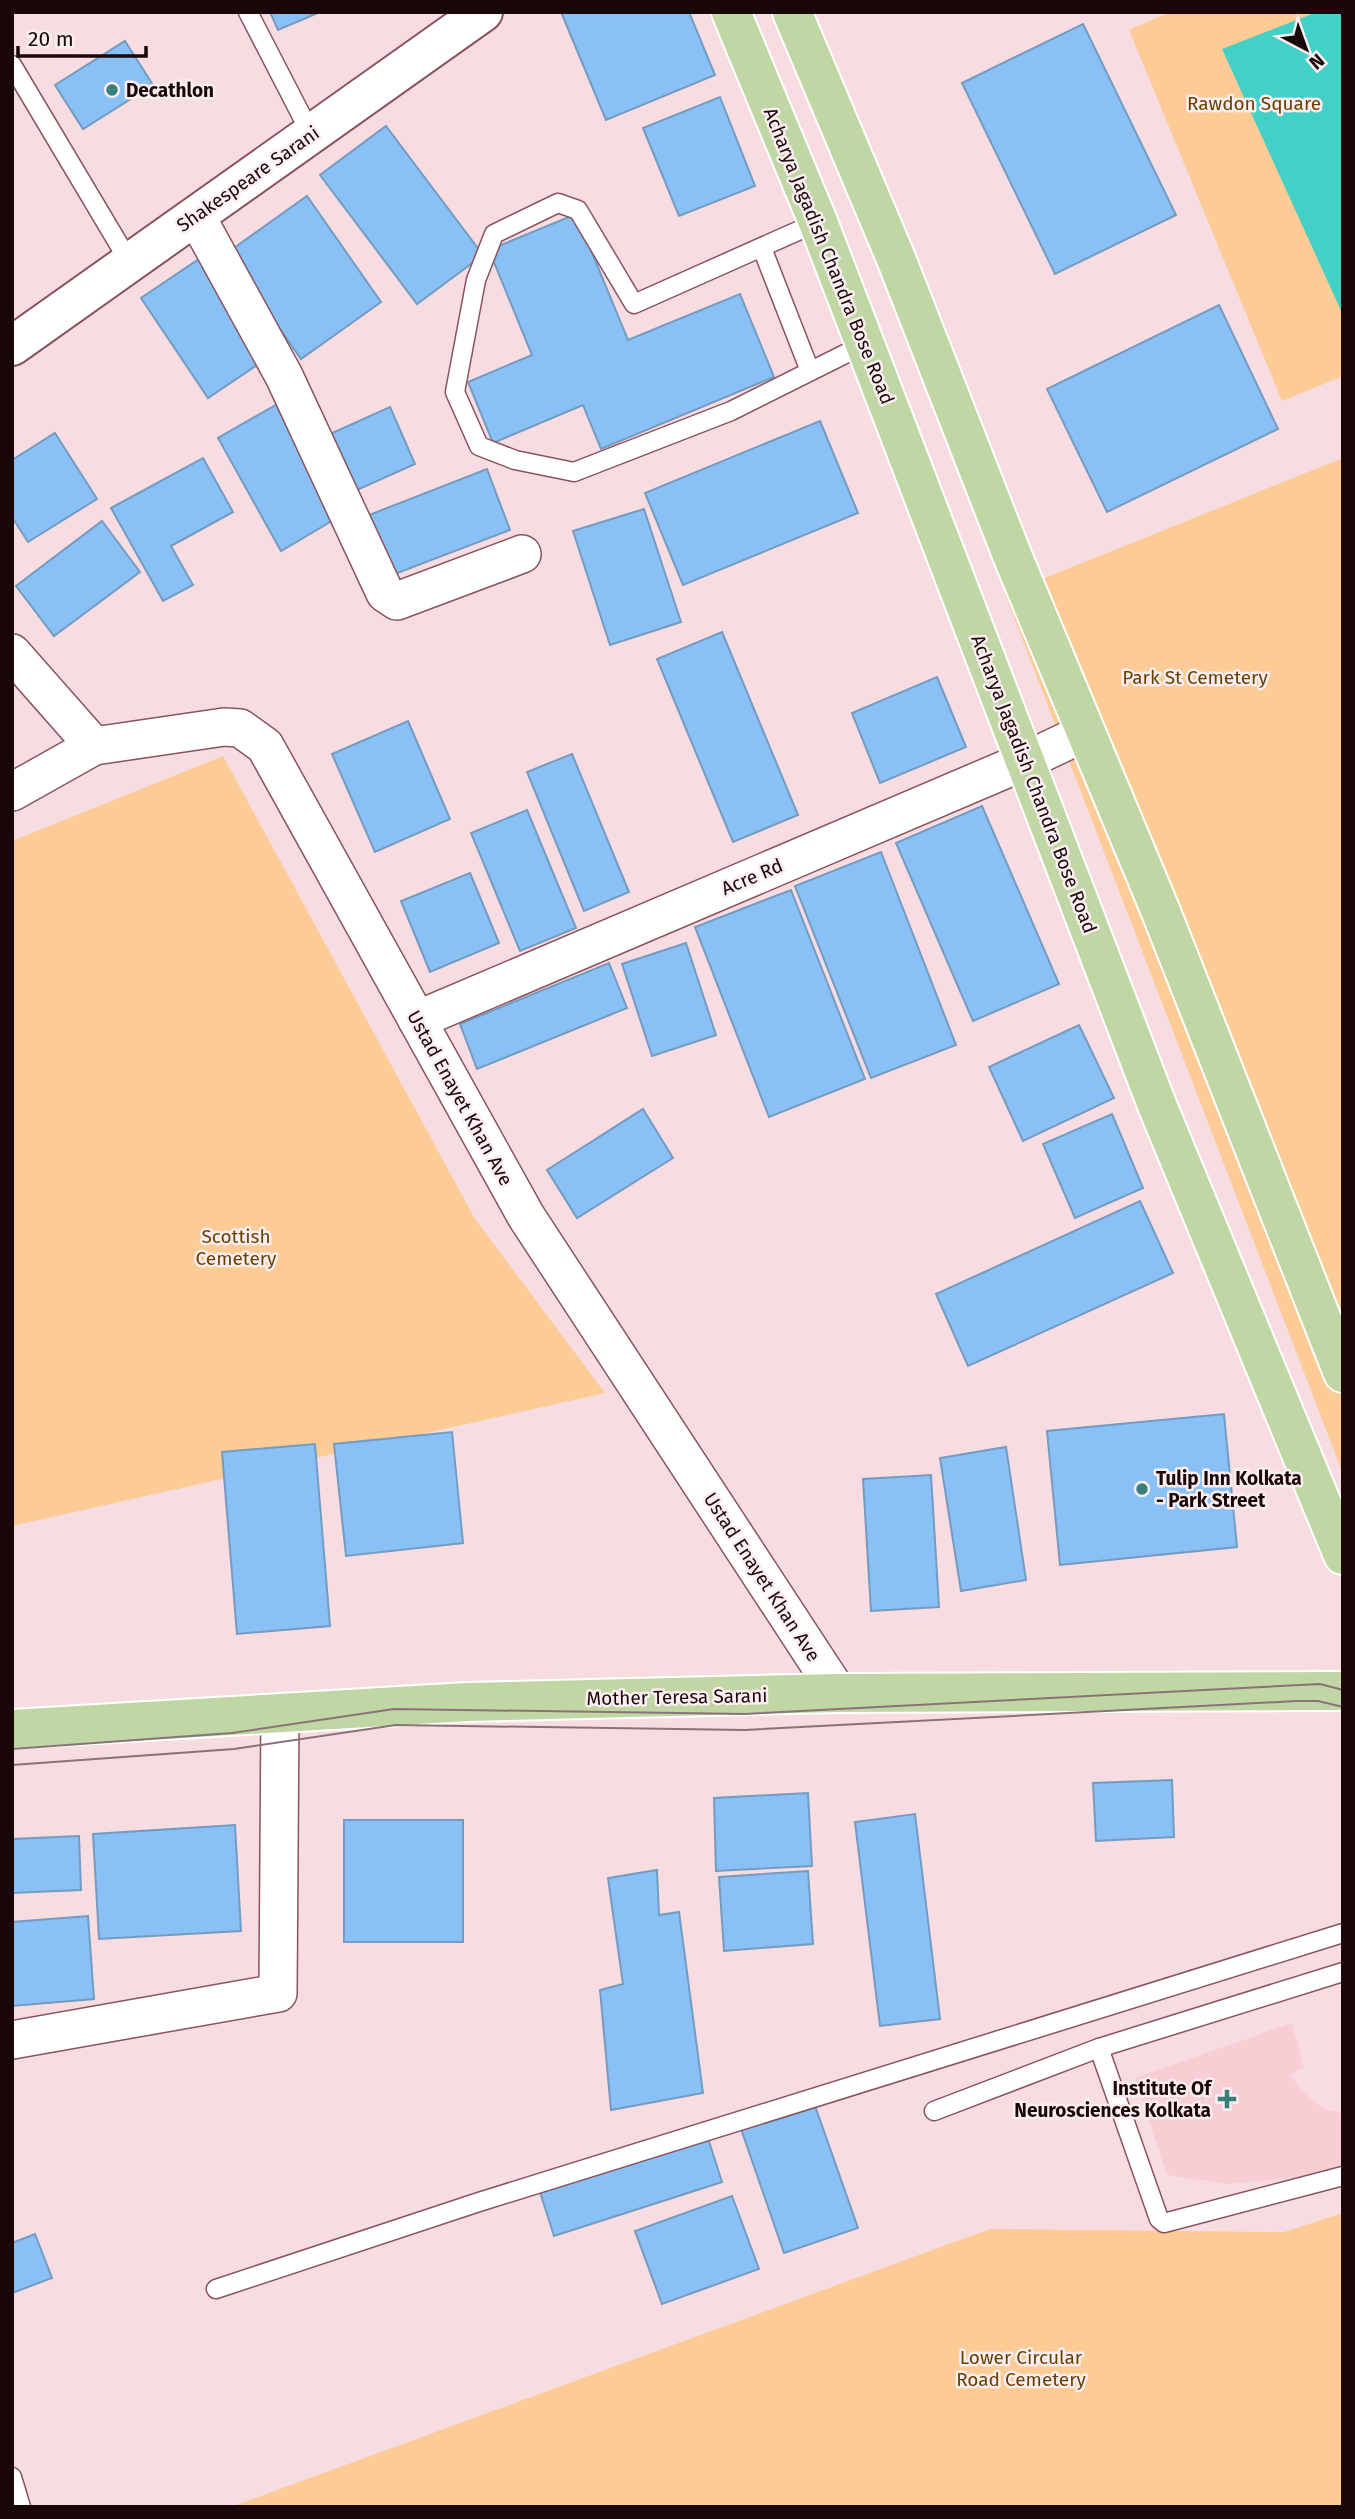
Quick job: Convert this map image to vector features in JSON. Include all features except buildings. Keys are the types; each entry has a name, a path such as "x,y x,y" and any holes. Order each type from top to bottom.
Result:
{"main road":[{"name":"Acharya Jagadish Chandra Bose Road","path":"731,12 818,222 1157,1105 1343,1555"},
{"path":"792,12 897,261 1012,555 1161,912 1343,1373"},
{"name":"Shakespeare Sarani","path":"12,346 311,134 469,17"},
{"name":"Mother Teresa Sarani","path":"12,1729 467,1702 838,1693 1343,1691"}],"street":[{"path":"195,216 284,376 385,593 397,601 473,570 522,554"},
{"path":"12,653 94,746 12,792"},
{"name":"Ustad Enayet Khan Ave","path":"94,746 224,727 240,728 265,746 526,1216 838,1693"},
{"name":"Acre Rd","path":"416,1020 1025,761 1086,732"},
{"path":"12,2040 278,1993 280,1713"}],"lane":[{"path":"248,12 311,134"},
{"path":"12,65 130,263"},
{"path":"818,222 634,304 578,210 558,203 494,233 476,280 455,392 479,446 515,460 574,472 731,411 865,344"},
{"path":"762,248 810,371"},
{"path":"216,2289 479,2202 1343,1933"},
{"path":"934,2110 1099,2048 1343,1972"},
{"path":"1099,2048 1159,2219 1164,2223 1343,2176"},
{"path":"12,2477 21,2507"}],"shaded area":[{"name":"Institute Of Neurosciences Kolkata","path":"1292,2023 1304,2068 1290,2074 1300,2089 1322,2108 1343,2113 1343,2170 1323,2175 1227,2184 1167,2175 1135,2078"}],"green space":[{"name":"Rawdon Square","path":"1170,12 1343,12 1343,376 1282,401 1129,30"},
{"name":"Park St Cemetery","path":"1343,458 1343,1474 1005,594"},
{"name":"Scottish Cemetery","path":"223,756 475,1219 605,1393 12,1526 12,841"},
{"name":"Lower Circular Road Cemetery","path":"1343,2213 1343,2507 231,2507 990,2229 1284,2232"}],"water":[{"path":"1317,12 1343,12 1343,315 1222,49"}],"tram line":[{"path":"12,1749 232,1733 394,1709 745,1714 1320,1684 1343,1690"},
{"path":"12,1765 234,1749 396,1725 745,1730 1297,1701 1318,1701 1343,1707"}],"place":[{"name":"Decathlon","path":"112,90"},
{"name":"Tulip Inn Kolkata - Park Street","path":"1142,1489"},
{"name":"Institute Of Neurosciences Kolkata","path":"1227,2099"}]}
